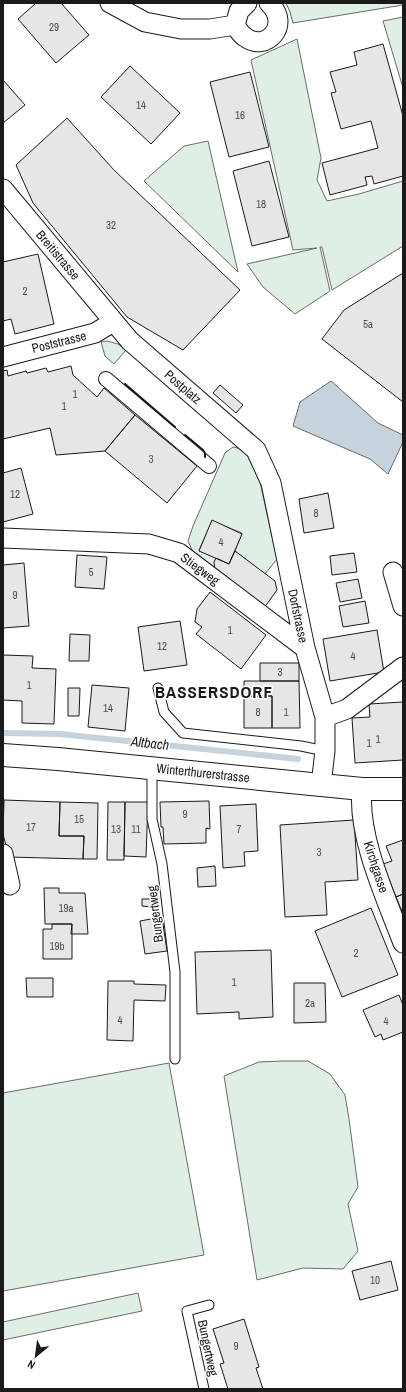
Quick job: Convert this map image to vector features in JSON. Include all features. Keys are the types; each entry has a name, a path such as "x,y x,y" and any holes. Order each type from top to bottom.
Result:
{"main road":[{"name":"Winterthurerstrasse","path":"3,755 362,789 403,789"}],"street":[{"path":"110,3 145,22 181,29 210,29 235,25"},
{"path":"235,25 239,11 247,3"},
{"path":"235,25 243,36 249,40 256,42 269,38 274,34 278,27 279,21 274,8 269,3"},
{"name":"Breitistrasse","path":"3,189 113,322"},
{"name":"Poststrasse","path":"3,357 95,333 113,322"},
{"name":"Postplatz","path":"113,322 130,341 256,450"},
{"path":"106,379 208,466"},
{"name":"Dorfstrasse","path":"256,450 271,483 305,648 325,717 325,751 321,785"},
{"name":"Stiegweg","path":"3,538 149,544 179,553 305,648"},
{"path":"393,572 403,606"},
{"path":"325,717 347,709 403,667"},
{"name":"Kirchgasse","path":"362,789 360,803 370,853 403,943"},
{"path":"3,854 6,885"}],"lane":[{"path":"158,688 164,712 183,733 301,746 325,751"},
{"name":"Bungertweg","path":"152,768 152,819 162,864 175,972 175,1059"},
{"name":"Bungertweg","path":"204,1389 187,1311 209,1305"}],"green space":[{"path":"286,3 403,3 403,5 293,23"},
{"path":"403,17 403,88 383,21"},
{"path":"297,39 321,158 317,180 327,201 359,194 403,181 403,246 332,290 322,247 320,247 330,291 295,314 263,287 247,264 317,248 293,250 251,60"},
{"path":"208,141 238,272 144,181 184,146"},
{"path":"107,341 118,344 126,350 114,364 105,356 101,342"},
{"path":"233,447 242,449 247,455 260,482 277,559 265,574 235,551 242,533 212,521 199,550 216,558 215,571 199,558 192,550 188,541 193,526 225,453"},
{"path":"308,1061 330,1074 345,1095 358,1187 348,1204 358,1251 343,1269 303,1268 257,1280 224,1076 259,1062"},
{"path":"169,1063 204,1255 3,1291 3,1093"},
{"path":"138,1293 142,1311 3,1340 3,1322"}],"shaded area":[{"path":"331,381 378,423 403,435 403,442 388,474 370,459 293,426 300,402"}],"building":[{"path":"36,3 61,3 89,35 56,63 18,19"},
{"path":"383,44 403,116 403,176 374,184 372,176 365,177 367,185 330,195 322,163 378,148 371,121 341,129 331,93 336,92 330,72 357,65 354,52"},
{"path":"130,66 180,113 151,144 101,97"},
{"path":"250,72 269,147 229,157 210,82"},
{"path":"3,80 25,105 3,123"},
{"path":"67,118 114,170 240,290 183,350 127,317 33,203 16,165"},
{"path":"269,161 289,237 252,246 233,171"},
{"path":"38,254 54,324 15,334 11,319 3,321 3,262"},
{"path":"403,273 403,402 322,339 344,310"},
{"path":"71,366 73,375 97,397 104,388 135,415 105,451 56,455 50,428 3,439 3,371 7,370 8,376 46,368 48,372"},
{"path":"220,385 243,405 236,413 213,393"},
{"path":"135,415 197,466 167,503 105,451"},
{"path":"21,468 33,514 3,522 3,473"},
{"path":"328,493 334,528 304,533 299,499"},
{"path":"212,520 242,534 229,564 199,551"},
{"path":"235,551 275,581 277,590 264,608 215,571 214,562 216,558 229,564"},
{"path":"354,553 357,572 332,575 330,556"},
{"path":"77,555 107,557 104,589 75,587"},
{"path":"24,563 29,626 3,628 3,565"},
{"path":"358,579 362,598 340,602 336,583"},
{"path":"210,592 266,635 241,669 196,634 202,627 195,622 197,609"},
{"path":"365,601 369,623 343,627 339,606"},
{"path":"180,621 187,665 144,671 138,627"},
{"path":"377,630 384,672 330,681 323,639"},
{"path":"70,634 90,635 89,661 69,661"},
{"path":"3,655 33,656 32,668 56,669 54,724 22,723 22,701 3,700"},
{"path":"260,663 299,663 299,681 260,681"},
{"path":"244,681 299,681 300,728 272,728 272,696 244,696"},
{"path":"92,685 129,688 125,731 88,727"},
{"path":"68,688 80,688 79,716 68,716"},
{"path":"244,696 272,696 272,728 244,728"},
{"path":"403,702 403,760 355,763 352,718 370,717 369,704"},
{"path":"4,800 60,802 59,836 84,836 83,859 9,857 3,834"},
{"path":"209,801 210,829 206,828 206,843 164,844 163,827 161,827 160,802"},
{"path":"60,802 98,803 97,859 83,859 84,836 59,836"},
{"path":"108,802 125,802 124,860 107,860"},
{"path":"125,802 148,802 146,857 124,856"},
{"path":"256,804 258,851 244,852 245,866 223,868 220,806"},
{"path":"354,820 358,880 325,882 327,915 285,917 280,825"},
{"path":"403,840 403,894 396,897 383,864 392,861 386,846"},
{"path":"215,866 216,886 198,887 197,868"},
{"path":"44,888 59,888 59,893 85,893 88,934 71,934 72,924 45,924"},
{"path":"403,894 403,914 396,897"},
{"path":"142,899 152,899 151,907 142,906"},
{"path":"371,908 398,975 342,997 315,931"},
{"path":"162,917 167,951 145,954 140,921"},
{"path":"52,924 72,924 72,959 43,959 43,929 52,929"},
{"path":"271,950 273,1017 239,1019 239,1012 197,1014 195,952"},
{"path":"26,978 53,978 53,997 27,997"},
{"path":"108,981 134,981 134,984 166,985 165,1001 134,1000 133,1041 107,1040"},
{"path":"294,983 325,983 326,1022 294,1023"},
{"path":"399,995 403,1005 403,1032 383,1040 381,1034 375,1037 363,1010"},
{"path":"391,1261 398,1290 360,1300 352,1271"},
{"path":"244,1319 259,1367 256,1368 263,1389 228,1389 220,1364 224,1363 213,1329"}],"waterway":[{"name":"Altbach","path":"3,733 60,734 298,759"}],"wall":[{"path":"125,384 175,427"},
{"path":"185,435 203,450 205,457"}],"district":[{"name":"BASSERSDORF","path":"214,691"}]}
